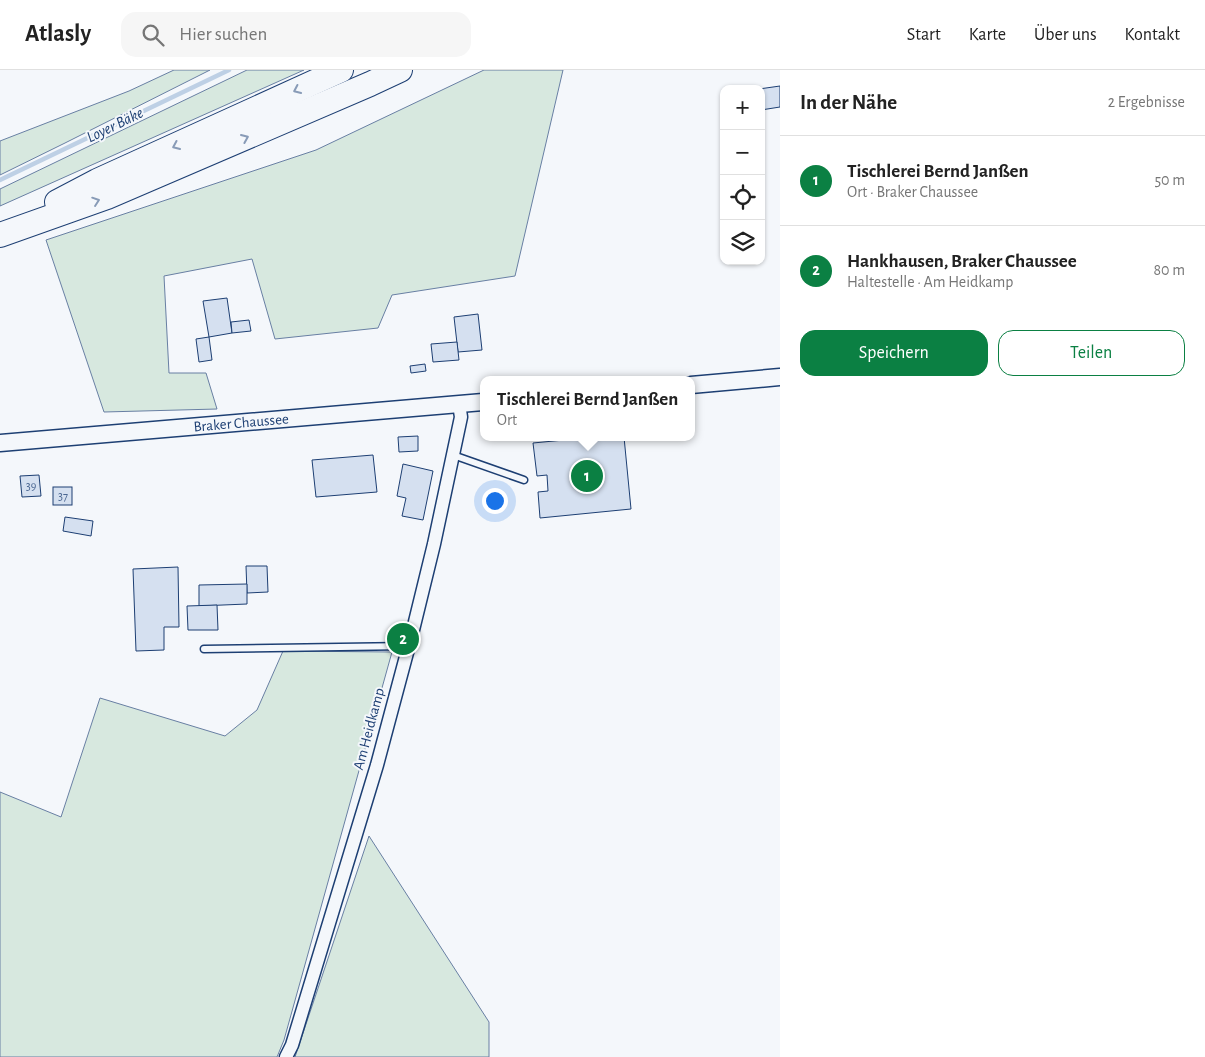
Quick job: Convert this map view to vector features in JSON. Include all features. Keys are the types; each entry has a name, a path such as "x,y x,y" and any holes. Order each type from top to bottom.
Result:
{"highway":[{"path":"0,229 97,181 342,70"},
{"path":"0,235 108,197 400,70"}],"street":[{"path":"695,385 780,377"},
{"name":"Braker Chaussee","path":"0,443 480,402"},
{"name":"Am Heidkamp","path":"286,1057 292,1045 363,814 408,646 434,544 453,455 461,417 459,404"}],"lane":[{"path":"453,455 524,480"},
{"path":"204,649 408,646"}],"shaded area":[{"path":"174,70 210,70 0,175 0,141 129,91"},
{"path":"247,70 304,70 0,206 0,189"},
{"path":"484,70 563,70 515,276 392,295 378,328 275,339 252,259 164,276 169,373 206,373 217,409 104,412 46,240 316,150"},
{"path":"283,651 392,652 284,1040 277,1057 0,1057 0,792 61,817 100,698 225,736 257,710"},
{"path":"369,836 489,1022 489,1057 295,1057"}],"building":[{"path":"780,86 780,107 765,109 765,88"},
{"path":"227,298 232,333 209,337 203,301"},
{"path":"478,314 482,350 458,352 454,317"},
{"path":"249,320 251,331 232,333 231,322"},
{"path":"209,337 212,360 199,362 196,339"},
{"path":"457,342 459,360 433,362 431,344"},
{"path":"425,364 426,371 411,373 410,366"},
{"path":"418,436 418,451 399,452 398,437"},
{"path":"554,441 624,441 631,509 540,518 538,492 548,491 547,475 537,476 533,443"},
{"path":"373,455 377,492 316,497 312,460"},
{"path":"403,464 433,471 423,520 402,516 406,498 397,496"},
{"path":"39,475 41,496 22,497 20,476"},
{"path":"53,487 72,487 72,505 53,505"},
{"path":"65,517 93,521 91,536 63,531"},
{"path":"246,566 267,566 268,592 247,593"},
{"path":"178,567 179,627 164,627 164,650 136,651 133,569"},
{"path":"247,584 247,604 199,606 199,585"},
{"path":"217,605 218,630 188,630 187,606"}],"waterway":[{"name":"Loyer Bäke","path":"0,180 229,70"}],"place":[{"name":"Tischlerei Bernd Janßen","path":"587,476"},
{"name":"Hankhausen, Braker Chaussee","path":"403,639"}]}
